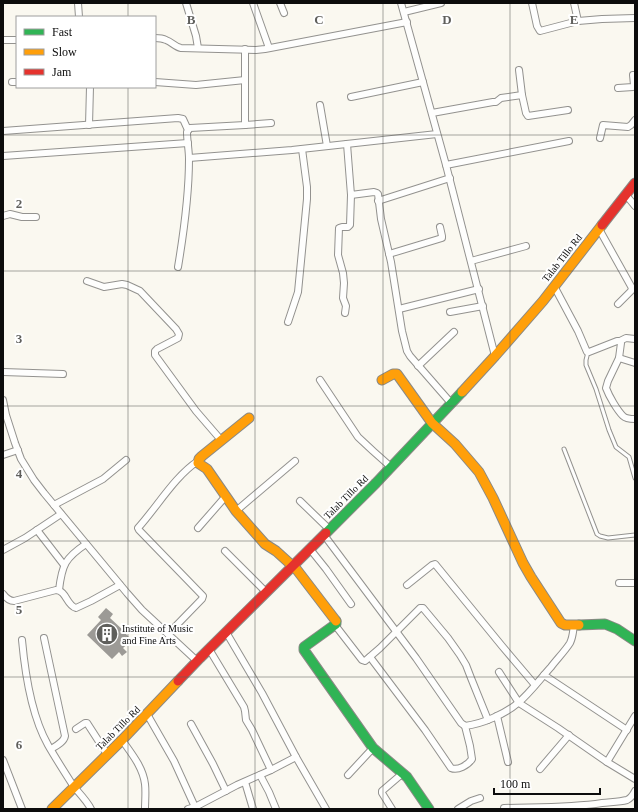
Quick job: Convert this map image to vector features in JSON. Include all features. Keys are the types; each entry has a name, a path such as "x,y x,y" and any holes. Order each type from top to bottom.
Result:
{"street":[{"path":"78,3 79,16"},
{"path":"186,3 198,48"},
{"path":"253,3 270,48"},
{"path":"280,3 284,13"},
{"path":"402,3 450,178 496,356"},
{"path":"404,12 441,3"},
{"path":"532,3 537,26 540,31 602,18 635,18"},
{"path":"574,3 578,22"},
{"path":"156,38 167,40 178,47 256,50 406,22"},
{"path":"3,40 16,40"},
{"path":"245,50 245,125"},
{"path":"518,70 522,95 528,116 568,110"},
{"path":"618,88 633,87 633,75 635,75"},
{"path":"156,82 196,84 245,80"},
{"path":"351,97 423,82"},
{"path":"89,125 90,88"},
{"path":"432,113 496,102 501,98 522,95"},
{"path":"320,105 327,146"},
{"path":"3,131 183,119 188,130 189,158 187,202 178,267"},
{"path":"600,138 603,125 628,127 635,120"},
{"path":"188,130 190,128 200,127 271,123"},
{"path":"189,158 302,149 437,134"},
{"path":"446,165 569,141"},
{"path":"3,156 188,142"},
{"path":"345,313 346,306 343,298 343,273 338,256 338,248 339,228 350,225 351,195 347,144"},
{"path":"288,322 298,292 307,199 302,149"},
{"path":"378,201 450,178"},
{"name":"Talab Tillo Rd","path":"52,809 122,740 197,661 391,467 496,356 529,318 635,183"},
{"path":"351,195 375,192 378,194 381,219 407,351 418,366 451,403"},
{"path":"626,195 635,206"},
{"path":"3,216 10,214 22,217 36,217"},
{"path":"389,254 442,238 440,227"},
{"path":"599,229 632,288 631,291 618,304"},
{"path":"471,261 526,246"},
{"path":"87,281 104,287 122,284 128,285 140,291 179,332 180,334 178,338 157,349 155,351 155,355 196,412 221,440"},
{"path":"554,286 588,352 626,338 635,339"},
{"path":"399,309 479,289"},
{"path":"450,312 483,306"},
{"path":"418,366 454,332"},
{"path":"620,341 619,358 606,388 622,415 635,420"},
{"path":"619,358 635,363"},
{"path":"3,372 63,374"},
{"path":"382,380 397,374 432,423 455,444 479,472 496,503 524,564 562,624 573,631 605,624 610,625 635,641"},
{"path":"320,380 358,437 391,467"},
{"path":"3,400 8,421 18,450 34,480 142,610 197,661"},
{"path":"168,634 202,600 203,596 138,528 180,476 249,418"},
{"path":"3,455 18,450"},
{"path":"54,505 103,479 126,460"},
{"path":"198,461 199,464 208,471 236,511 265,544 276,551 297,570 335,620 335,625 362,660 365,661 370,658 420,608 425,609 448,638 466,665 488,720"},
{"path":"236,511 295,461"},
{"path":"198,528 226,496"},
{"path":"300,501 326,532 461,723 465,726 472,759 469,763 455,770 451,768 370,658"},
{"path":"3,550 20,541 61,514"},
{"path":"37,530 64,565"},
{"path":"58,590 64,565 74,553 86,544"},
{"path":"310,549 351,604"},
{"path":"225,551 266,592"},
{"path":"407,585 432,565 436,564 535,685"},
{"path":"619,583 635,583"},
{"path":"3,594 8,600 14,601 58,590 63,593 71,606 76,608 120,585"},
{"path":"335,625 304,647 304,650 373,748 403,773 429,809"},
{"path":"465,726 488,720 506,712 519,703 570,643 573,631"},
{"path":"226,632 262,693 326,809"},
{"path":"44,638 65,734 65,738 51,749"},
{"path":"22,640 26,676 42,733 74,786 91,809"},
{"path":"209,649 244,707 246,720 271,770"},
{"path":"499,672 519,703 635,779"},
{"path":"544,674 626,730"},
{"path":"147,714 174,761 192,808 271,770 296,756"},
{"path":"497,716 508,762"},
{"path":"608,762 635,716"},
{"path":"76,729 87,723 107,754"},
{"path":"191,724 226,791"},
{"path":"540,769 569,735"},
{"path":"122,740 137,762 144,777 145,809"},
{"path":"348,775 373,748"},
{"path":"3,760 22,809"},
{"path":"392,809 382,791 403,773"},
{"path":"260,775 276,809"},
{"path":"244,782 253,809"},
{"path":"504,808 566,807 622,801 631,797 635,791"},
{"path":"458,809 471,801 480,798"}],"lane":[{"path":"588,352 586,365 596,389 609,430 616,447 629,457 635,478"},
{"path":"564,449 597,534 608,538 635,535"}],"building":[{"name":"Institute of Music and Fine Arts","path":"106,608 113,614 110,618 131,639 131,641 123,648 127,652 122,656 119,652 112,659 87,635 101,620 98,617"}],"traffic: fast":[{"path":"326,533 376,483 462,392"},
{"path":"336,621 336,624 304,647 304,650 373,748 407,777 429,809"},
{"path":"579,625 605,624 617,629 635,641"}],"traffic: slow":[{"path":"462,392 543,301 602,225"},
{"path":"382,380 393,374 397,374 432,423 455,444 479,472 493,498 523,563 561,623 565,625 579,625"},
{"path":"249,418 202,456 198,463 207,469 236,511 265,544 276,551 297,570 336,621"},
{"path":"52,809 122,740 178,681"}],"traffic: jam":[{"path":"602,225 635,183"},
{"path":"178,681 326,533"}],"place":[{"name":"Institute of Music and Fine Arts","path":"107,634"}]}
